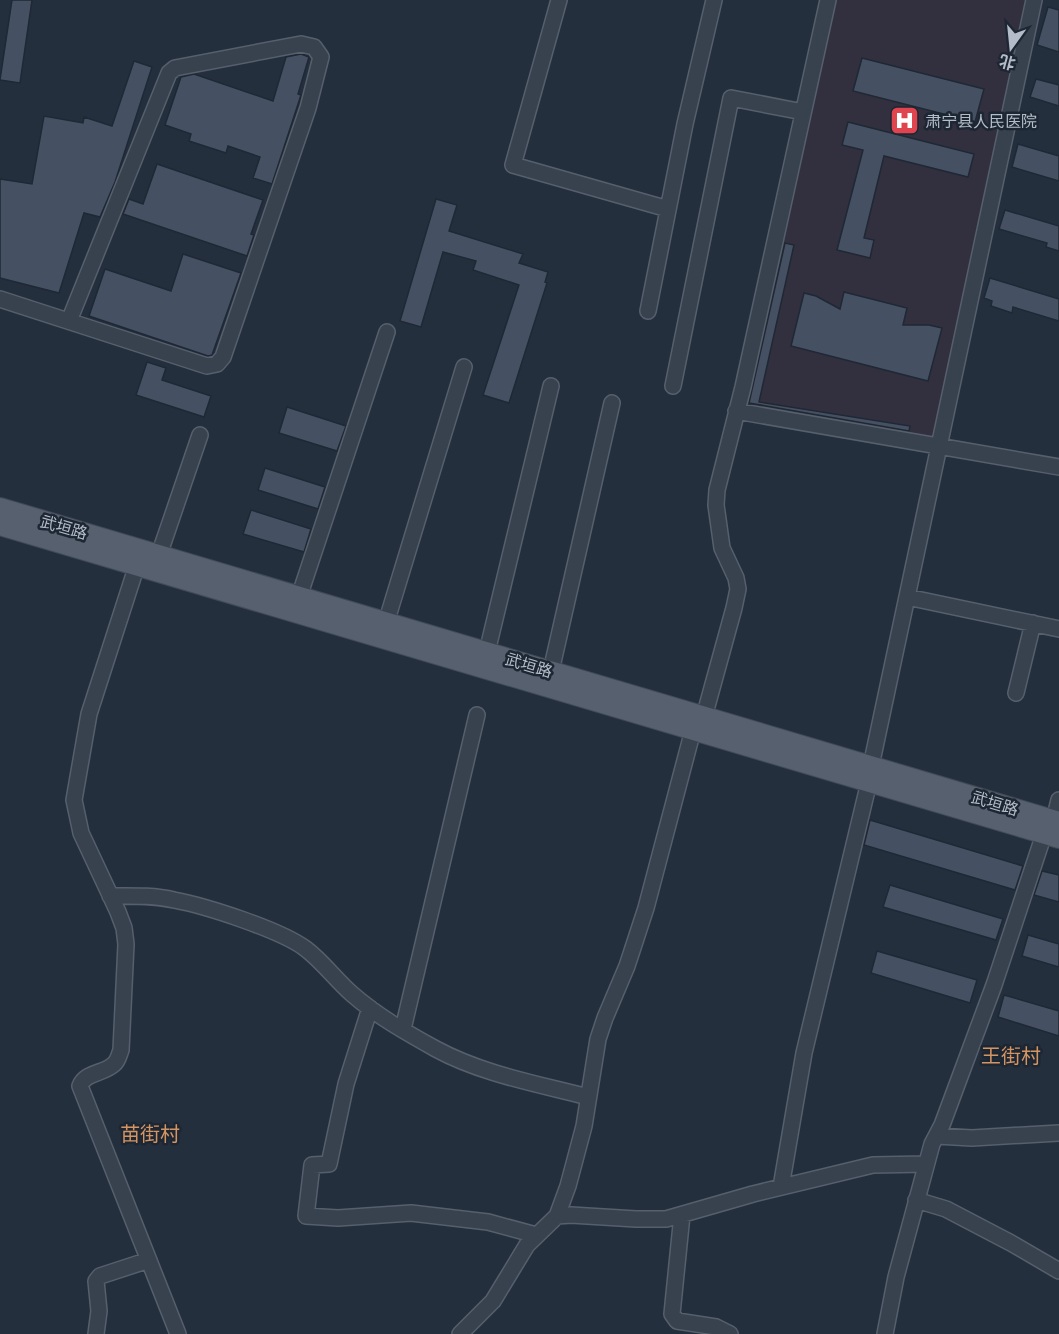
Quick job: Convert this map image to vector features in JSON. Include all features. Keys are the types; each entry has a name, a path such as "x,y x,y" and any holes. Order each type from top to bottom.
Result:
{"main road":[{"name":"武垣路","path":"0,508 551,671 698,723"},
{"name":"武垣路","path":"0,525 698,723 1054,828"}],"street":[{"path":"559,0 513,165 668,209"},
{"path":"648,311 685,124 714,0"},
{"path":"460,1334 493,1301 527,1245 557,1216 568,1186 584,1125 598,1039 627,966 646,908 698,723 734,608 738,589 736,578 722,548 716,505 717,490 743,387 828,0"},
{"path":"781,1187 804,1053 870,774 1034,0"},
{"path":"0,299 207,366 217,364 223,357 308,108 321,57 314,47 301,44 175,68 169,73 69,321"},
{"path":"673,386 731,98 803,112"},
{"path":"299,597 387,332"},
{"path":"386,622 464,367"},
{"path":"487,652 551,386"},
{"path":"551,671 612,403"},
{"path":"736,411 1059,467"},
{"path":"159,555 200,435"},
{"path":"137,565 89,714 74,800 81,833 124,928 126,944 121,1050 114,1065 84,1079 80,1086 178,1334"},
{"path":"907,597 1059,629"},
{"path":"1017,693 1033,623"},
{"path":"403,1029 477,715"},
{"path":"885,1334 896,1277 932,1144 1054,828 1059,800"},
{"path":"110,896 146,896 174,900 266,928 304,947 351,993 370,1008 437,1050 469,1063 588,1097"},
{"path":"370,1008 346,1083 329,1164 312,1165 306,1216 338,1218 411,1213 488,1222 536,1235"},
{"path":"937,1136 972,1138 1059,1133"},
{"path":"557,1216 636,1220 666,1219 781,1187 873,1165 926,1164"},
{"path":"916,1200 946,1209 1059,1271"},
{"path":"682,1215 672,1314 677,1321 716,1327 730,1334"},
{"path":"96,1334 99,1311 96,1281 100,1276 149,1260"}],"shaded area":[{"name":"肃宁县人民医院","path":"834,0 1028,0 973,245 933,440 743,409"}],"building":[{"path":"12,0 32,0 20,83 0,80"},
{"path":"1048,7 1059,10 1059,52 1037,45"},
{"path":"301,54 309,57 298,94 301,95 272,184 253,178 260,157 228,146 226,153 189,141 191,134 165,125 181,77 194,74 273,101 286,57"},
{"path":"862,58 984,89 975,122 853,91"},
{"path":"134,61 152,67 115,182 100,217 84,213 59,293 0,278 0,179 32,184 44,116 83,123 84,117 112,126"},
{"path":"1036,79 1059,85 1059,106 1030,97"},
{"path":"848,122 974,154 968,177 884,156 864,238 874,240 870,258 837,250 863,150 842,145"},
{"path":"1018,144 1059,156 1059,181 1012,167"},
{"path":"157,164 263,200 251,234 254,235 247,256 123,214 129,199 143,204"},
{"path":"436,199 457,205 449,231 523,254 519,263 548,272 545,282 547,283 509,403 483,395 519,285 473,270 476,261 443,252 421,327 400,321"},
{"path":"1005,210 1059,226 1059,251 1046,247 1047,243 999,229"},
{"path":"785,243 794,245 759,402 910,426 909,431 749,403"},
{"path":"183,254 241,273 212,355 208,356 89,316 105,269 171,291"},
{"path":"990,278 1059,299 1059,321 1013,307 1012,313 991,306 992,301 984,298"},
{"path":"844,292 907,308 903,325 929,325 942,328 928,381 791,346 804,293 816,296 840,309"},
{"path":"147,362 166,368 162,380 211,396 204,417 136,395"},
{"path":"287,407 346,426 337,451 279,433"},
{"path":"265,468 325,487 318,509 258,490"},
{"path":"251,510 311,529 304,552 243,534"},
{"path":"870,820 1023,866 1015,890 864,845"},
{"path":"1042,871 1059,875 1059,902 1034,895"},
{"path":"890,885 1003,919 996,940 883,907"},
{"path":"1028,935 1059,944 1059,967 1022,956"},
{"path":"877,951 977,980 970,1003 871,973"},
{"path":"1004,995 1059,1011 1059,1036 998,1017"}],"place":[{"name":"肃宁县人民医院","path":"904,121"}],"district":[{"name":"王街村","path":"1011,1056"},
{"name":"苗街村","path":"150,1134"}]}
